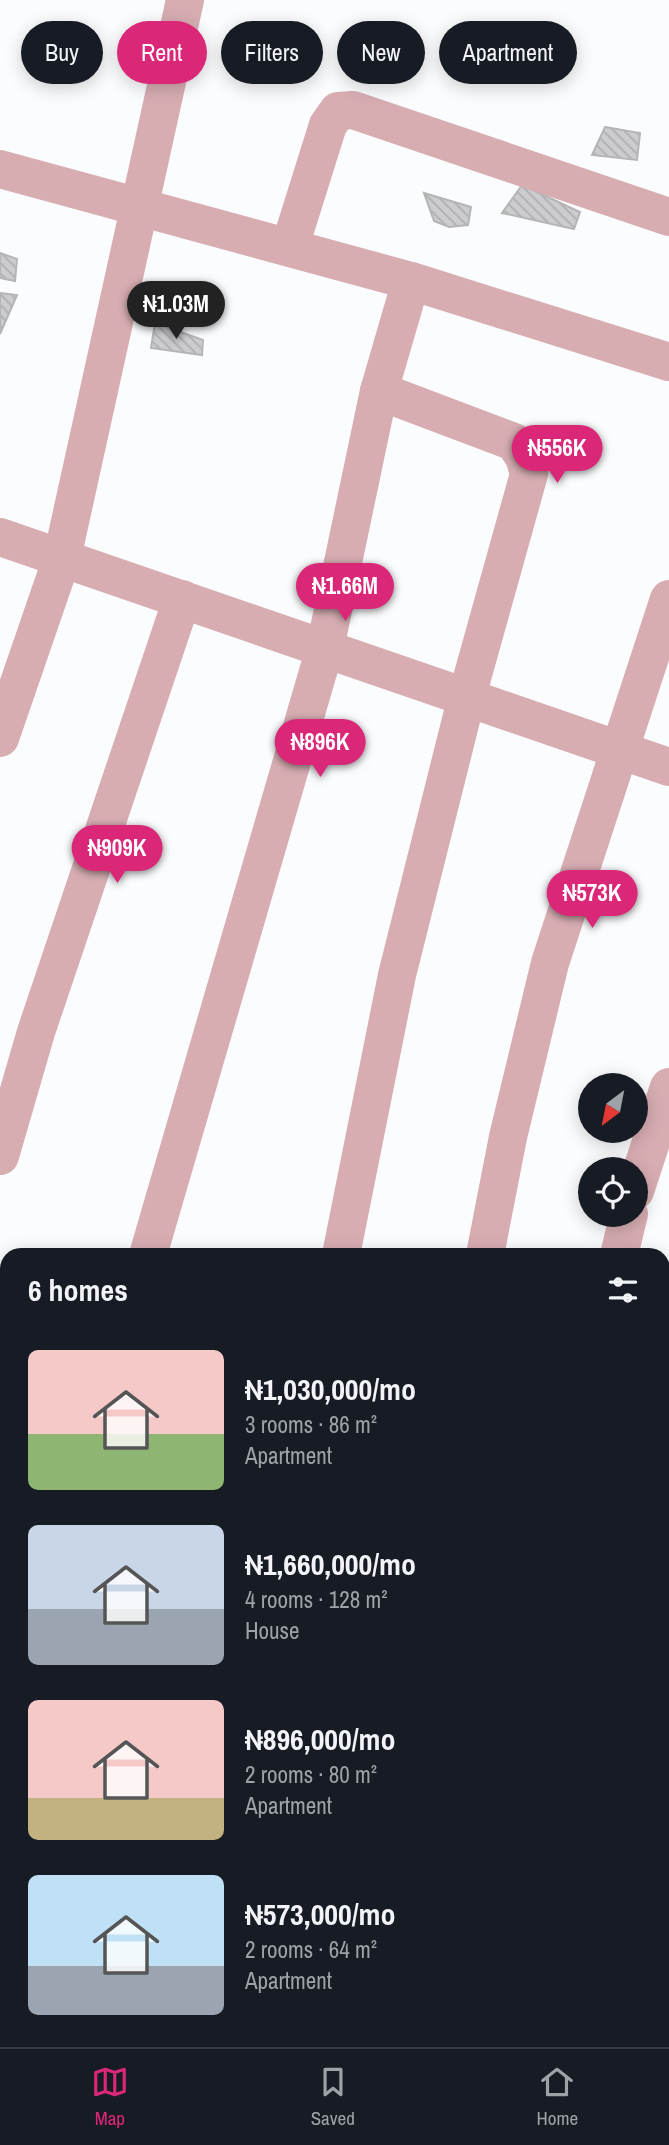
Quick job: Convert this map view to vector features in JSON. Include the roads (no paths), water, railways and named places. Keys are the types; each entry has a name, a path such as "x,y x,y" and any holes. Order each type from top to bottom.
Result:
{"street":[{"path":"0,738 62,558 185,0"},
{"path":"290,246 328,125 338,111 353,110 669,217"},
{"path":"0,169 141,209 290,246 669,362"},
{"path":"150,1248 325,648 379,391 411,281"},
{"path":"342,1248 397,975 467,696 529,474 524,457 514,442 379,391"},
{"path":"0,537 669,767"},
{"path":"0,1156 36,1032 182,599"},
{"path":"486,1248 508,1137 550,963 669,599"},
{"path":"646,1157 669,1087"},
{"path":"622,1248 626,1227"}]}
